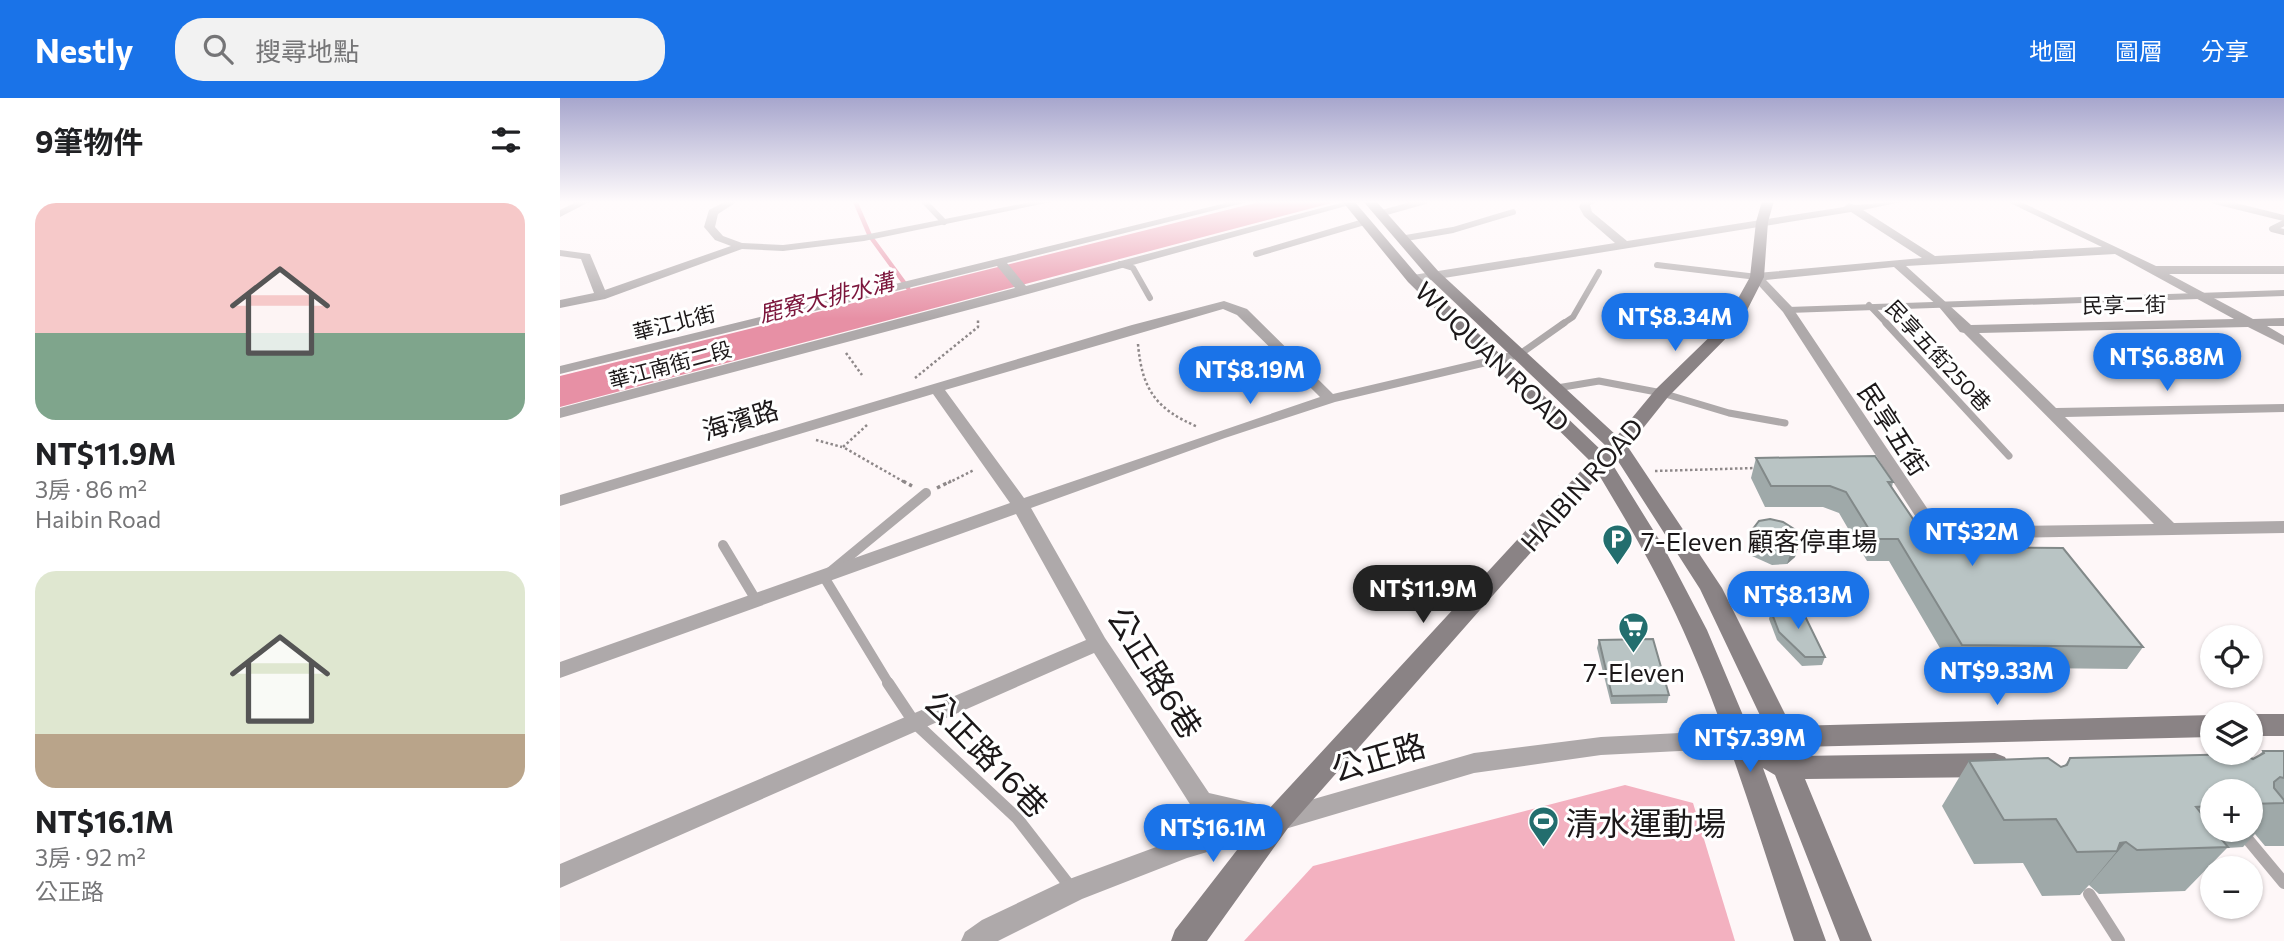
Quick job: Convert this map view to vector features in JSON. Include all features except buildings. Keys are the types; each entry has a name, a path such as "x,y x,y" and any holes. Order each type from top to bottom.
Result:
{"street":[{"path":"725,240 741,246 783,248 847,240"},
{"name":"華江北街","path":"560,370 1091,240"},
{"name":"華江南街二段","path":"560,413 1209,240"},
{"name":"WUQUAN ROAD","path":"1380,240 1413,279 1495,359 1610,454 1635,471 1711,588 1783,736 1786,768 1856,941"},
{"name":"WUQUAN ROAD","path":"1402,240 1434,275 1557,388 1610,454 1652,546 1695,630 1739,739 1810,941"},
{"path":"1620,240 1625,244"},
{"path":"1413,279 1648,240"},
{"name":"HAIBIN ROAD","path":"1187,941 1278,819 1610,454 1662,393 1732,324 1757,277 1760,240"},
{"path":"1902,240 1933,260"},
{"path":"2096,240 2284,341"},
{"path":"560,304 601,296 657,279 741,246"},
{"path":"1757,277 1933,260 2117,250"},
{"path":"560,253 586,256 601,296"},
{"path":"1001,263 1022,289"},
{"path":"1896,263 1943,304 1965,329 2169,529"},
{"path":"2153,270 2284,270"},
{"name":"民享五街","path":"1757,277 1788,310 1927,522 1948,533 2284,527"},
{"name":"海濱路","path":"560,501 1137,328 1224,305 1242,313 1330,399"},
{"name":"民享二街","path":"1965,329 2284,322"},
{"path":"560,670 1219,435 1330,399 1520,354"},
{"path":"936,388 1020,505"},
{"path":"2050,413 2284,408"},
{"name":"公正路6巷","path":"1020,505 1098,643 1201,802 1278,819"},
{"path":"560,876 1098,643"},
{"path":"2263,726 2284,725"},
{"path":"1739,739 2200,726"},
{"path":"1739,739 1786,768 2019,765"},
{"name":"公正路","path":"975,941 992,929 1073,890 1186,847 1474,763 1601,747 1739,739"}],"lane":[{"path":"1256,254 1302,240"},
{"path":"1120,264 1133,268 1150,298"},
{"path":"1657,265 1757,277"},
{"path":"1520,354 1573,317 1599,272"},
{"path":"1868,306 2284,293"},
{"path":"1651,334 1685,300"},
{"name":"民享五街250巷","path":"1788,310 1868,306 2009,456"},
{"path":"1675,311 1732,324"},
{"path":"1557,388 1599,382 1662,393 1728,413 1785,423"},
{"path":"824,577 926,493"},
{"path":"723,545 756,600"},
{"name":"公正路16巷","path":"824,577 914,722 1017,818 1073,890"},
{"path":"2250,842 2284,883"},
{"path":"2089,894 2119,941"}],"path":[{"path":"970,304 978,314 978,327 930,364 843,447 926,493 989,462"},
{"path":"1137,328 1139,370 1156,402 1173,418 1219,435"},
{"path":"837,340 862,375"},
{"path":"1635,471 1768,468"}],"shaded area":[{"path":"1105,240 1190,240 560,407 560,376"},
{"name":"清水運動場","path":"1625,785 1693,803 1735,941 1244,941 1313,866"}],"waterway":[{"name":"鹿寮大排水溝","path":"873,240 908,288"}],"place":[{"name":"7-Eleven 顧客停車場","path":"1618,567"},
{"name":"7-Eleven","path":"1634,655"},
{"name":"清水運動場","path":"1543,849"}]}
